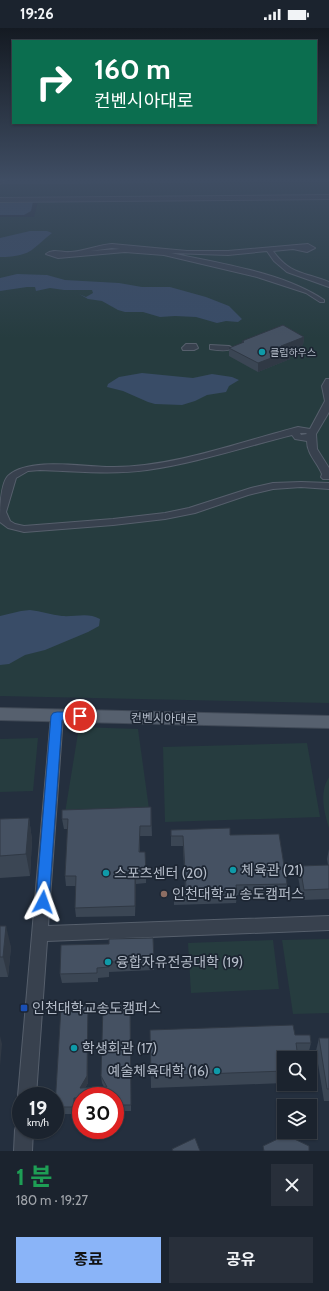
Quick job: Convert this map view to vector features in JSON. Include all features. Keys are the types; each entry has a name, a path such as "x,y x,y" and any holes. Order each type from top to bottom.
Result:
{"main road":[{"name":"컨벤시아대로","path":"0,707 329,715"},
{"name":"컨벤시아대로","path":"0,714 329,722"}],"street":[{"path":"295,248 189,255 134,250 57,256 49,254 56,252 71,254 99,247 112,246 189,255 259,275 304,290 325,301"},
{"path":"269,250 276,262 287,270 329,285"},
{"path":"213,347 229,348"},
{"path":"305,435 325,479 264,488 196,510 152,518 26,529 13,527 4,521 2,516 1,512 10,481 14,474 26,469 40,467 112,470 147,467 172,463 286,435 305,435 326,410 329,396 326,386 329,381"},
{"path":"305,435 320,418"},
{"path":"28,1087 57,716"},
{"path":"40,934 329,923"},
{"path":"23,1151 24,1139"}],"green space":[{"path":"0,233 329,233 329,703 0,696"},
{"path":"79,727 138,729 150,816 64,819"},
{"path":"38,738 33,791 0,792 0,739"},
{"path":"307,743 320,817 165,822 163,747"},
{"path":"329,777 329,828 325,816 323,796"},
{"path":"329,939 329,1013 293,1014 282,940"},
{"path":"273,940 279,989 191,993 188,943"}],"water":[{"path":"20,233 52,233 30,251 22,255 13,256 0,257 0,238"},
{"path":"17,274 47,275 65,280 119,283 142,287 170,287 206,297 229,306 242,319 238,322 226,321 217,323 196,317 160,317 143,312 125,312 118,310 102,301 88,299 79,294 86,297 93,293 92,290 64,290 50,288 36,291 35,287 27,287 0,291 0,278"},
{"path":"142,373 193,378 212,374 232,377 239,380 229,386 226,392 207,395 182,405 155,404 123,391 107,387 108,384 119,377"},
{"path":"30,610 62,616 91,616 100,619 99,626 45,650 25,655 9,664 0,665 0,616"}],"building":[{"name":"클럽하우스","path":"283,325 304,337 281,346 290,351 258,363 229,348 244,342 242,341"},
{"name":"스포츠센터 (20)","path":"151,807 151,826 140,826 139,852 145,852 146,874 135,874 135,906 75,908 76,876 65,876 68,819 62,819 62,810"},
{"path":"29,818 26,854 0,856 0,819"},
{"name":"체육관 (21)","path":"230,828 230,835 279,834 287,884 236,885 237,893 174,895 174,887 186,888 183,836 171,836 171,830"},
{"path":"329,865 329,889 304,890 300,866"},
{"path":"0,926 6,926 3,957 0,957"},
{"name":"융합자유전공대학 (19)","path":"153,938 154,961 109,962 109,967 97,968 97,973 60,974 61,945 109,944 109,939"},
{"name":"학생회관 (17)","path":"103,1005 130,1005 131,1105 124,1105 124,1087 107,1087 101,1076"},
{"name":"학생회관 (17)","path":"88,1006 87,1076 81,1087 72,1087 72,1107 64,1107 64,1087 56,1087 61,1007"},
{"name":"예술체육대학 (16)","path":"293,1025 295,1035 310,1035 311,1043 296,1043 297,1051 277,1051 277,1071 151,1076 150,1030"},
{"path":"319,1038 329,1038 329,1089 327,1089"},
{"path":"195,1138 200,1151 173,1151 172,1149"},
{"path":"278,1139 294,1139 309,1146 309,1151 264,1151 263,1146"}],"place":[{"name":"클럽하우스","path":"262,352"},
{"name":"체육관 (21)","path":"233,870"},
{"name":"스포츠센터 (20)","path":"106,873"},
{"name":"인천대학교 송도캠퍼스","path":"164,894"},
{"name":"융합자유전공대학 (19)","path":"108,962"},
{"name":"인천대학교송도캠퍼스","path":"24,1008"},
{"name":"학생회관 (17)","path":"74,1048"},
{"name":"예술체육대학 (16)","path":"217,1071"}],"route":[{"path":"43,902 57,716 80,716"}]}
